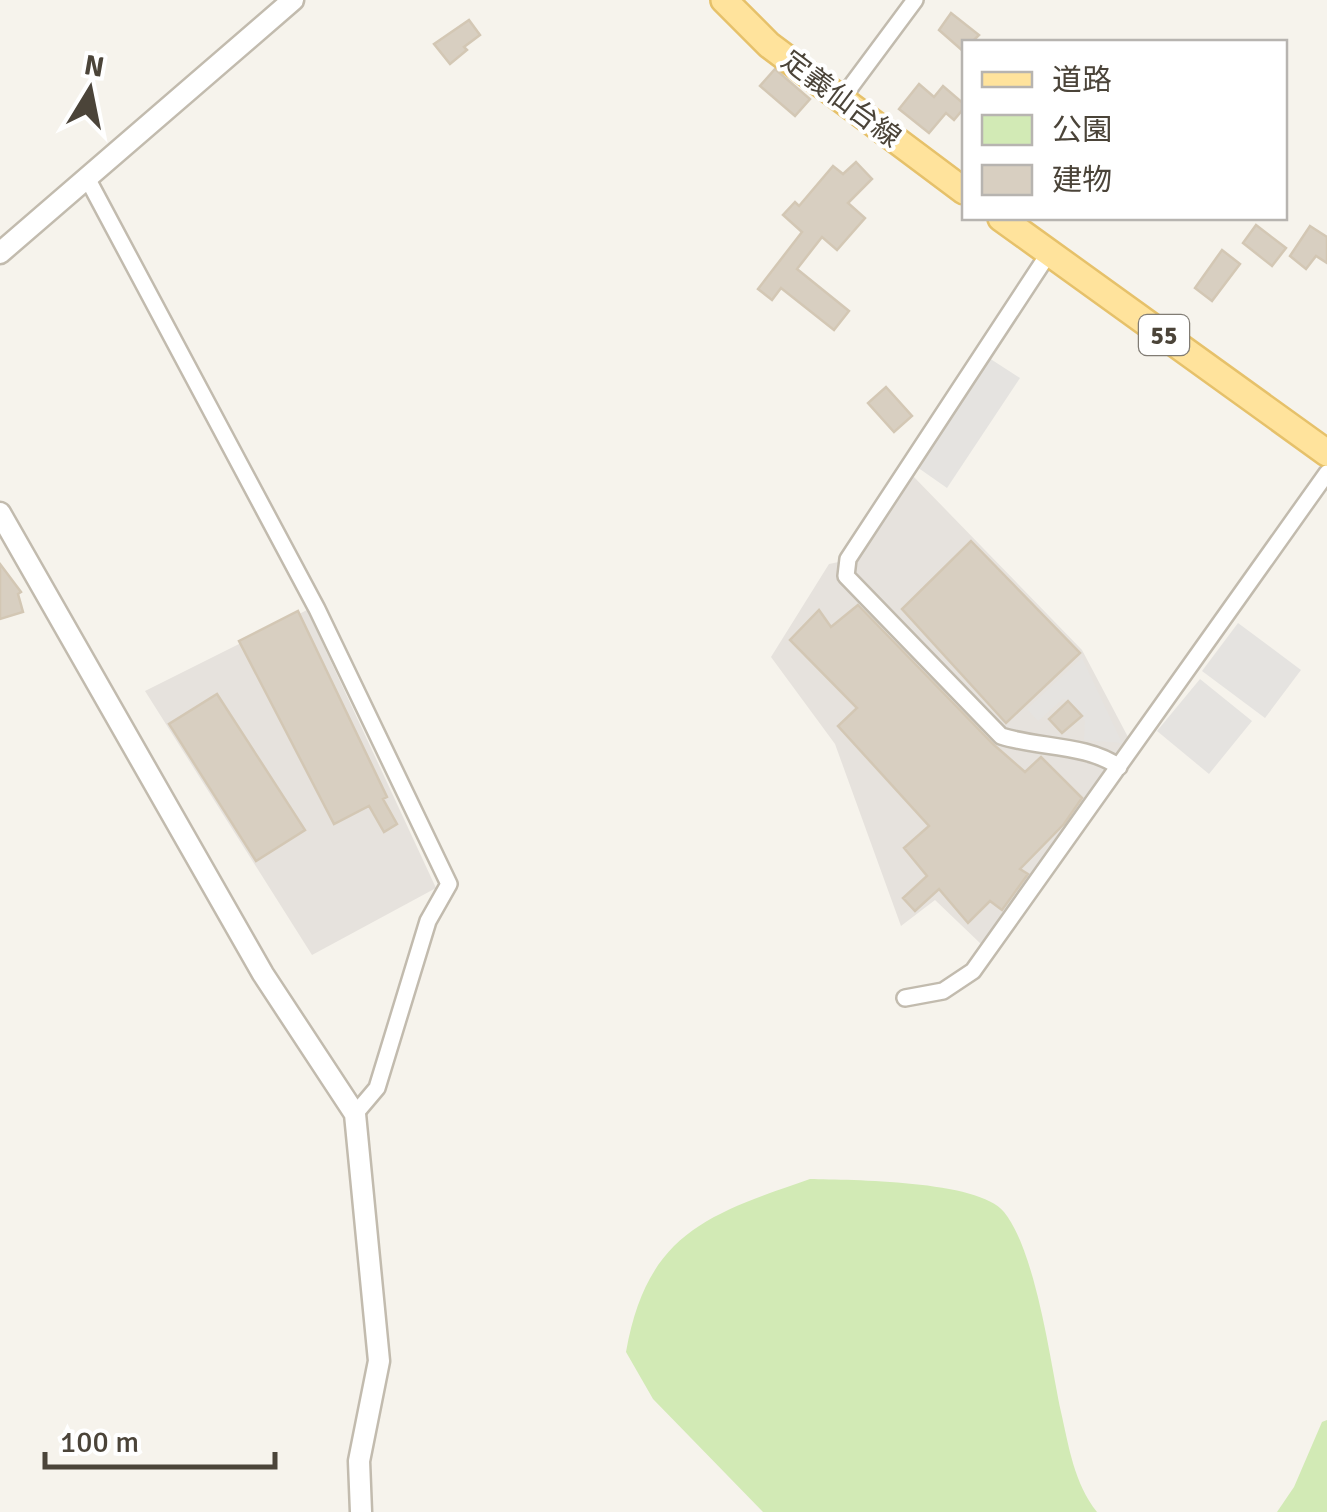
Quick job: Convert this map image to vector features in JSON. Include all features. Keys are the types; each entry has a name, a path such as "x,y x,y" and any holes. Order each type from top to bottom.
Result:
{"main road":[{"name":"定義仙台線","path":"724,0 747,26 962,190"},
{"name":"55","path":"1004,220 1327,453"}],"street":[{"path":"0,253 294,0"},
{"path":"840,100 916,0"},
{"path":"86,176 317,609 449,884 428,921 377,1088 354,1114"},
{"path":"1049,253 848,559 846,576 1000,736 1028,745 1102,755 1119,767"},
{"path":"906,998 943,991 973,970 1327,473"},
{"path":"0,513 262,974 354,1114 378,1361 359,1461 360,1512"}],"shaded area":[{"path":"989,358 1020,378 947,488 917,467"},
{"path":"913,476 1082,650 1128,737 981,944 935,900 901,926 835,744 771,657 829,564 858,558"},
{"path":"307,610 436,888 312,955 145,691"},
{"path":"1238,623 1301,670 1265,718 1202,671"},
{"path":"1082,658 1122,743 1084,740 1085,721 1064,698 1038,721 1027,709"},
{"path":"1200,679 1252,721 1209,774 1157,731"}],"green space":[{"path":"810,1179 942,1188 990,1201 1004,1212 1033,1279 1073,1464 1097,1512 763,1512 653,1399 626,1352 649,1280 666,1255 712,1218"},
{"path":"1327,1420 1327,1512 1277,1512 1294,1487 1322,1422"}],"building":[{"path":"951,13 979,35 974,40 962,40 962,50 939,30"},
{"path":"469,20 480,35 450,64 434,44"},
{"path":"775,69 810,99 795,116 760,86"},
{"path":"919,84 934,97 943,86 962,102 962,110 954,120 946,113 929,133 899,109"},
{"path":"856,162 872,179 848,203 865,218 837,250 822,237 797,269 849,311 834,330 781,288 772,300 758,289 802,232 783,215 795,202 799,206 833,166 843,174"},
{"path":"1256,225 1286,248 1272,266 1243,243"},
{"path":"1310,226 1327,237 1327,263 1316,256 1306,269 1290,256"},
{"path":"1222,250 1240,264 1212,301 1195,288"},
{"path":"886,387 912,416 894,432 868,403"},
{"path":"971,541 1080,653 1006,723 902,609"},
{"path":"0,564 21,592 18,594 23,612 0,619"},
{"path":"858,605 1025,772 1041,757 1082,798 1064,824 1020,869 1028,874 1002,910 990,901 968,923 939,889 915,911 903,898 927,876 904,848 929,826 838,726 857,708 790,640 819,610 831,627"},
{"path":"298,611 387,797 383,799 397,824 384,832 369,806 334,824 239,641"},
{"path":"217,694 305,830 256,861 169,724"},
{"path":"1068,701 1082,716 1062,733 1049,719"}]}
